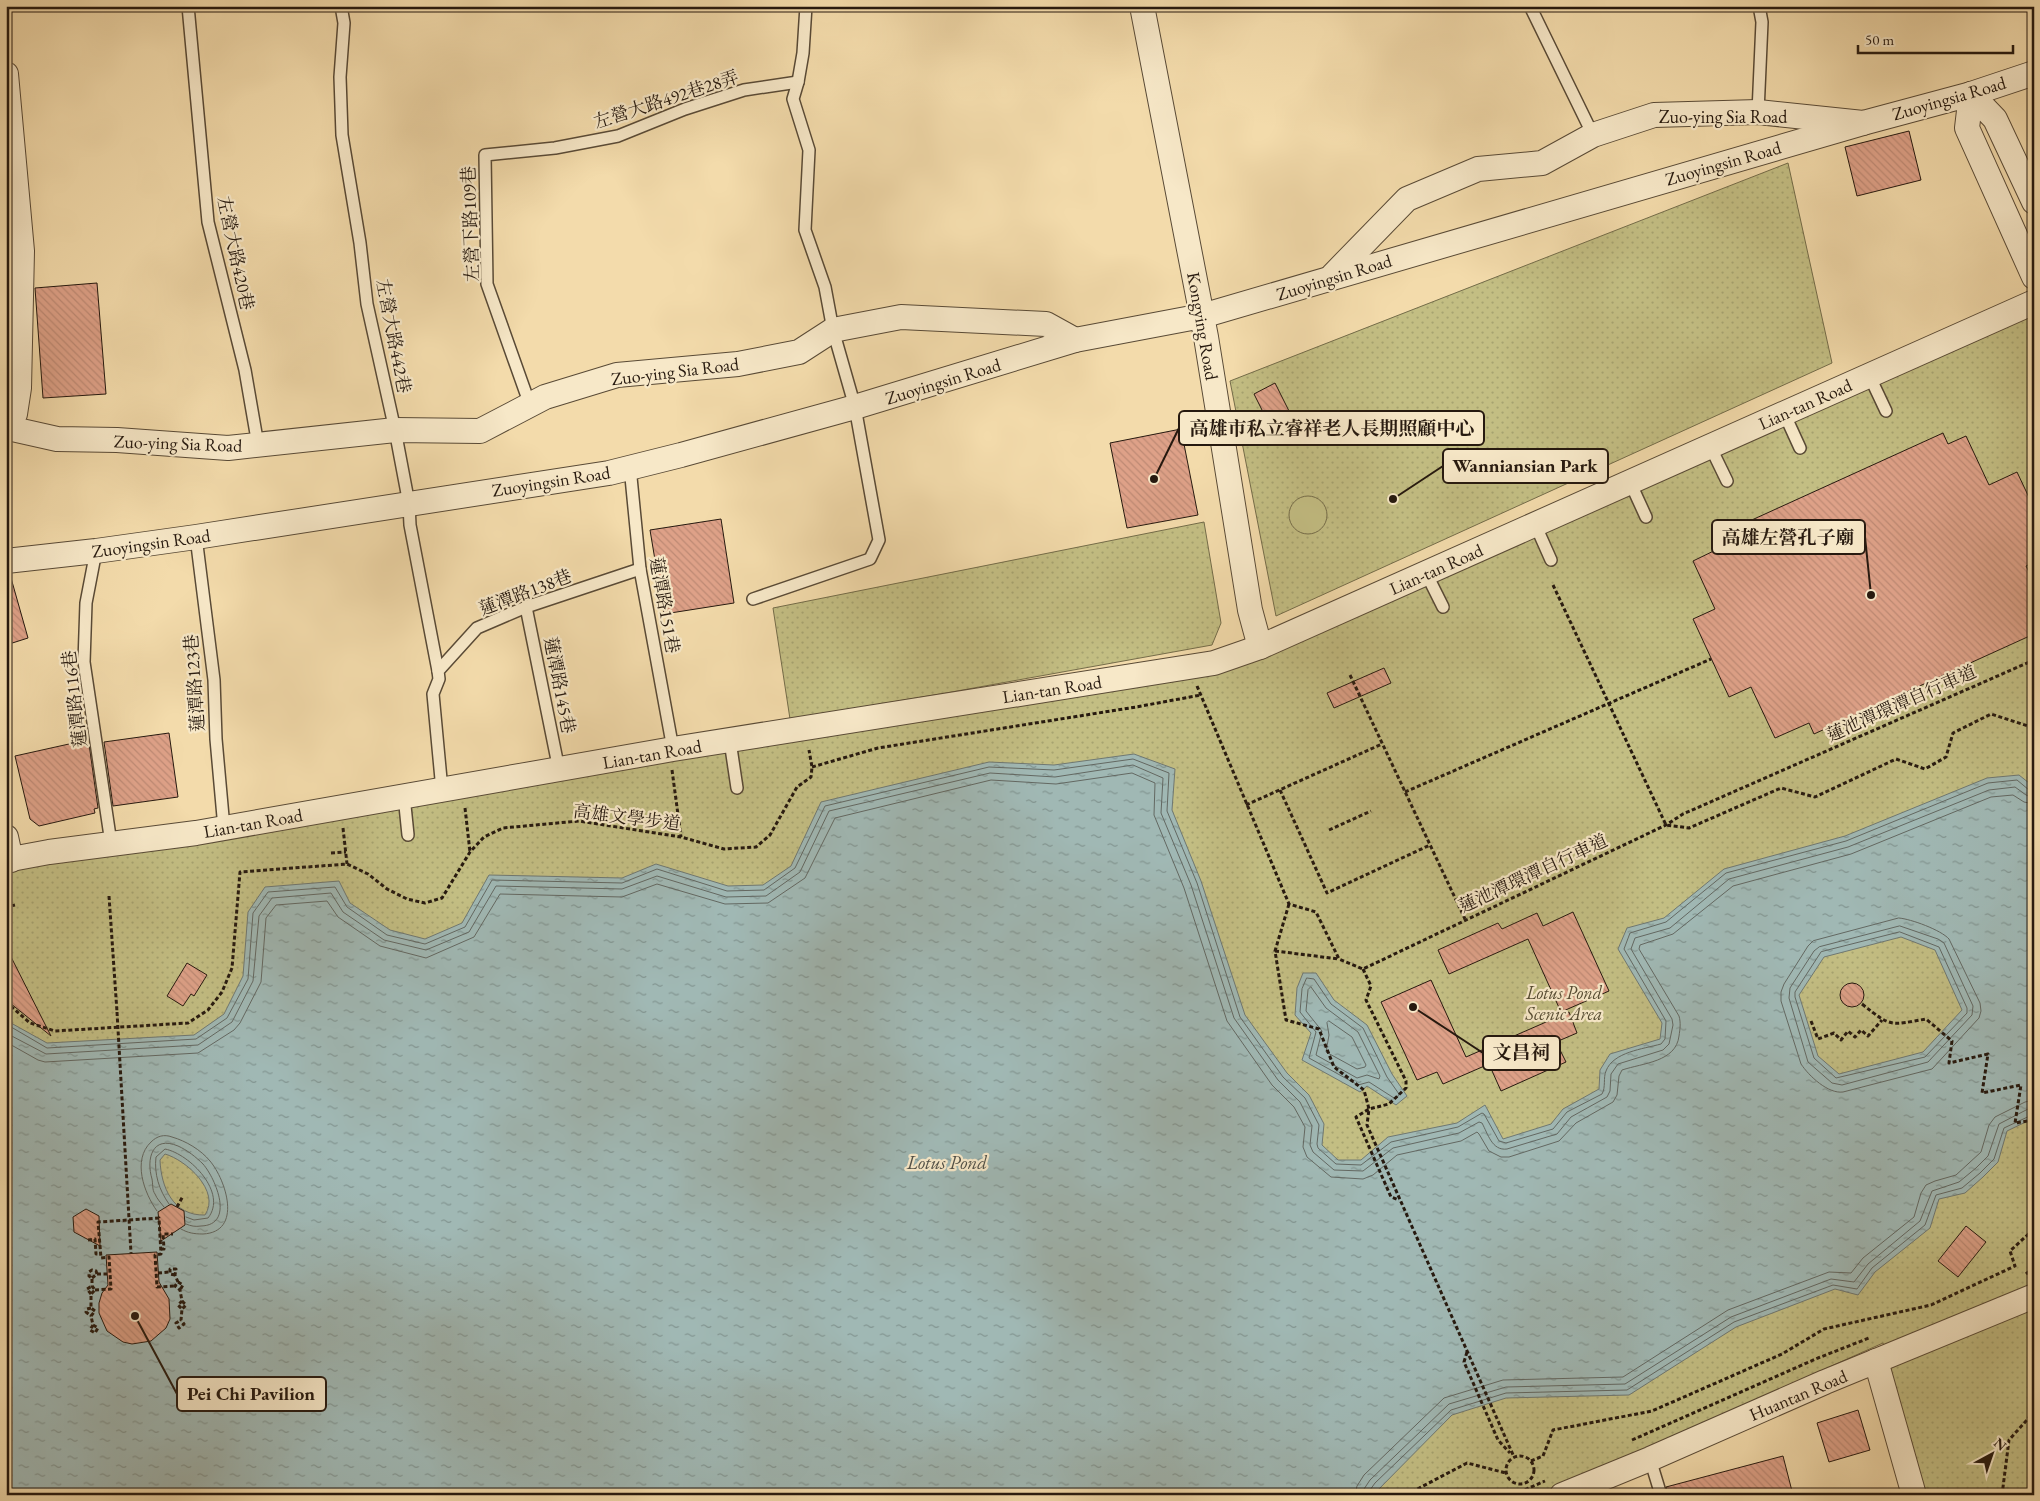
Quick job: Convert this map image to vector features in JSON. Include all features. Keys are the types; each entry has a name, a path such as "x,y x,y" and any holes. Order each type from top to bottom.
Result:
{"street":[{"name":"Kongying Road","path":"1142,6 1202,316 1250,610 1260,647"},
{"name":"Zuoyingsia Road","path":"1863,123 1971,94 2034,73"},
{"path":"6,74 14,252 20,329 19,388 14,414 7,429"},
{"path":"1971,94 1995,118 2034,202"},
{"path":"1971,94 1967,128 2034,277"},
{"name":"Zuo-ying Sia Road","path":"1332,277 1407,199 1478,170 1542,163 1592,135 1654,115 1758,112 1863,123"},
{"name":"Zuoyingsin Road","path":"6,561 96,551 609,472 681,455 855,408 1075,340 1202,316 1863,123"},
{"name":"Lian-tan Road","path":"8,852 111,843 224,828 558,770 673,759 730,741 1214,663 1260,647 2034,302"},
{"name":"Zuo-ying Sia Road","path":"7,429 57,439 117,440 228,448 396,430 480,431 546,397 617,375 738,364 799,352 833,330 901,317 1046,324 1075,340"},
{"name":"Huantan Road","path":"1562,1495 2034,1296"},
{"path":"1876,1361 1914,1495"}],"lane":[{"name":"左營大路420巷","path":"188,6 208,222 245,370 258,445"},
{"name":"左營大路442巷","path":"341,6 344,24 340,78 342,135 360,243 367,304 396,430 410,525 438,671"},
{"path":"753,599 870,559 879,540 855,408 833,330 825,287 805,230 809,150 794,99 806,28 806,6"},
{"path":"1530,6 1592,135"},
{"path":"1758,112 1762,22 1759,6"},
{"name":"左營大路492巷28弄","path":"485,155 554,148 618,136 685,109 744,90 798,82"},
{"name":"左營下路109巷","path":"485,155 487,284 530,405"},
{"path":"6,355 20,329"},
{"path":"1869,375 1886,411"},
{"path":"1784,413 1800,448"},
{"path":"1710,446 1727,481"},
{"name":"蓮潭路151巷","path":"630,467 640,569 673,759"},
{"path":"1630,482 1646,517"},
{"path":"1535,524 1551,560"},
{"name":"蓮潭路123巷","path":"196,536 214,680 216,739 224,828"},
{"name":"蓮潭路116巷","path":"96,551 86,603 84,662 111,843"},
{"name":"蓮潭路138巷","path":"438,671 477,628 526,607 640,569"},
{"path":"1426,573 1443,607"},
{"name":"蓮潭路145巷","path":"526,607 558,770"},
{"path":"438,671 439,678 433,694 442,790"},
{"path":"730,741 737,788"},
{"path":"404,796 408,835"},
{"path":"1650,1459 1661,1495"}],"path":[{"path":"1553,585 1610,702 1666,825 1689,828 1781,788 1815,797 1896,759 1925,769 1946,757 1953,733 1991,714 2034,728"},
{"path":"1405,792 1711,659"},
{"name":"蓮池潭環潭自行車道","path":"1363,969 1666,825 1683,814 2034,660"},
{"path":"1350,675 1465,920"},
{"path":"1194,680 1289,904 1275,951 1286,1020 1319,1029 1334,1067 1364,1090 1369,1109 1367,1125 1514,1457"},
{"path":"808,747 812,767 878,748 1201,695"},
{"path":"1246,805 1382,744"},
{"path":"673,759 681,837"},
{"name":"高雄文學步道","path":"347,864 368,874 394,893 406,899 425,903 442,898 470,852 484,838 503,828 579,821 681,837 724,849 756,846 770,835 797,788 811,777 812,767"},
{"path":"1280,790 1327,893 1430,845"},
{"path":"464,803 470,852"},
{"path":"1329,830 1371,810"},
{"path":"6,1002 30,1023 55,1031 188,1023 208,1010 222,992 232,968 240,872 347,864 342,825"},
{"path":"331,853 346,852"},
{"path":"109,896 131,1253"},
{"path":"1289,904 1316,912 1339,960"},
{"path":"6,907 15,905"},
{"path":"1275,951 1339,960 1363,969 1371,986 1366,1000 1406,1081 1406,1088 1388,1104 1369,1109 1356,1117 1391,1197 1400,1200"},
{"path":"1862,1004 1882,1020 1894,1024 1926,1019 1952,1042 1949,1063 1988,1054 1982,1093 2021,1085 2016,1123 2034,1120"},
{"path":"1811,1021 1818,1039 1834,1033 1841,1040 1848,1031 1855,1037 1861,1030 1868,1036 1882,1020"},
{"path":"177,1207 182,1196"},
{"path":"98,1254 98,1222 159,1218 163,1249"},
{"path":"100,1224 158,1220"},
{"path":"1506,1473 1506,1467 1514,1457 1520,1456 1531,1461 1543,1456 1553,1430 1652,1411 1782,1354 1824,1329 1931,1305 2015,1266 2010,1251 2034,1228"},
{"path":"173,1234 163,1234 163,1249 161,1254 155,1255 157,1287 175,1286 180,1290"},
{"path":"88,1240 95,1239 100,1258 109,1257 112,1289 95,1290 91,1294"},
{"path":"95,1290 92,1286 92,1278 89,1276 89,1272 92,1270 96,1271 97,1274"},
{"path":"158,1272 169,1272 183,1285 180,1290 182,1301 186,1305 182,1309 180,1320"},
{"path":"92,1278 97,1274 107,1274"},
{"path":"175,1286 178,1282"},
{"path":"92,1286 87,1290 91,1294 91,1308 86,1312 91,1316 93,1325"},
{"path":"1467,1352 1464,1362 1498,1440 1514,1457"},
{"path":"2002,1495 2009,1440 2034,1412"},
{"path":"1406,1495 1467,1464 1506,1473 1514,1483 1526,1483 1534,1473 1531,1461"},
{"path":"1531,1479 1540,1484"},
{"path":"1518,1493 1520,1484"}],"green space":[{"path":"1788,163 1832,363 1276,616 1230,381"},
{"name":"Lotus Pond","path":"2031,310 2034,316 2034,1495 1926,1495 1883,1343 1543,1495 6,1495 6,867 1231,667"},
{"path":"1308,496 1322,501 1327,515 1322,529 1308,534 1294,529 1289,515 1294,501"},
{"path":"1204,522 1221,623 1212,645 790,719 773,608"}],"water":[{"name":"Lotus Pond","path":"1134,754 1175,769 1172,810 1201,881 1245,1015 1287,1073 1309,1095 1324,1124 1322,1145 1338,1160 1361,1160 1388,1137 1457,1123 1485,1105 1503,1139 1551,1124 1563,1109 1599,1089 1600,1070 1610,1054 1660,1039 1662,1023 1618,949 1627,928 1664,918 1724,869 1845,836 1987,778 2019,775 2034,787 2034,1118 2007,1131 1998,1162 1965,1193 1939,1199 1930,1228 1875,1272 1858,1295 1835,1289 1736,1327 1629,1395 1506,1398 1452,1415 1373,1495 6,1495 6,1014 11,1023 47,1043 194,1035 224,1014 243,976 248,912 265,887 339,881 350,903 390,930 425,939 462,923 489,875 622,878 656,864 728,886 763,885 791,866 821,802 989,762 1054,765","holes":["1901,937 1935,950 1962,1010 1923,1052 1839,1074 1818,1056 1799,995 1824,957","165,1154 173,1157 191,1170 205,1187 209,1206 205,1215 185,1211 171,1198 166,1190 161,1170 160,1160"]},
{"path":"1303,973 1316,973 1334,1000 1367,1025 1392,1074 1407,1096 1396,1105 1367,1086 1360,1092 1302,1060 1311,1033 1295,1015 1297,988"}],"building":[{"path":"1909,131 1921,180 1857,196 1845,147"},
{"path":"97,283 106,394 43,398 35,288"},
{"path":"1275,383 1291,415 1270,426 1254,394"},
{"path":"1181,429 1198,515 1127,528 1110,443"},
{"path":"1943,433 1948,444 1966,436 1989,485 2017,472 2034,508 2034,562 2026,566 2034,582 2034,634 1814,734 1809,723 1775,738 1751,687 1729,697 1693,619 1715,609 1693,561 1726,545 1721,534"},
{"path":"721,519 734,603 664,614 650,530"},
{"path":"11,578 28,638 6,645 6,579"},
{"path":"1384,668 1391,683 1334,708 1327,693"},
{"path":"169,733 178,797 113,806 104,742"},
{"path":"78,742 79,746 89,744 98,808 94,809 95,813 39,826 30,819 15,756"},
{"path":"1573,912 1609,991 1561,1012 1528,939 1449,974 1438,950 1498,923 1502,929 1537,913 1543,926"},
{"path":"6,947 51,1036 10,1003 6,994"},
{"path":"187,963 207,975 194,996 191,994 183,1006 167,996"},
{"path":"1431,980 1466,1057 1569,1012 1577,1033 1556,1042 1566,1062 1501,1091 1489,1064 1443,1084 1437,1072 1417,1080 1381,1002"},
{"path":"1852,983 1861,986 1864,995 1861,1004 1852,1007 1843,1004 1840,995 1843,986"},
{"path":"171,1204 184,1211 185,1225 161,1241 158,1212"},
{"path":"86,1209 99,1216 100,1246 74,1232 73,1217"},
{"path":"1966,1226 1986,1242 1958,1277 1938,1261"},
{"path":"157,1252 159,1282 169,1299 170,1319 166,1328 151,1341 132,1344 123,1342 107,1331 99,1313 102,1293 108,1285 106,1255"},
{"path":"1858,1410 1870,1450 1829,1462 1817,1423"},
{"path":"1783,1456 1793,1495 1668,1495 1666,1487"}],"place":[{"name":"高雄市私立睿祥老人長期照顧中心","path":"1154,479"},
{"name":"Wanniansian Park","path":"1393,499"},
{"name":"高雄左營孔子廟","path":"1871,595"},
{"name":"文昌祠","path":"1413,1007"},
{"name":"Pei Chi Pavilion","path":"135,1316"}],"park label":[{"name":"Lotus Pond Scenic Area","path":"1564,1002"}]}
